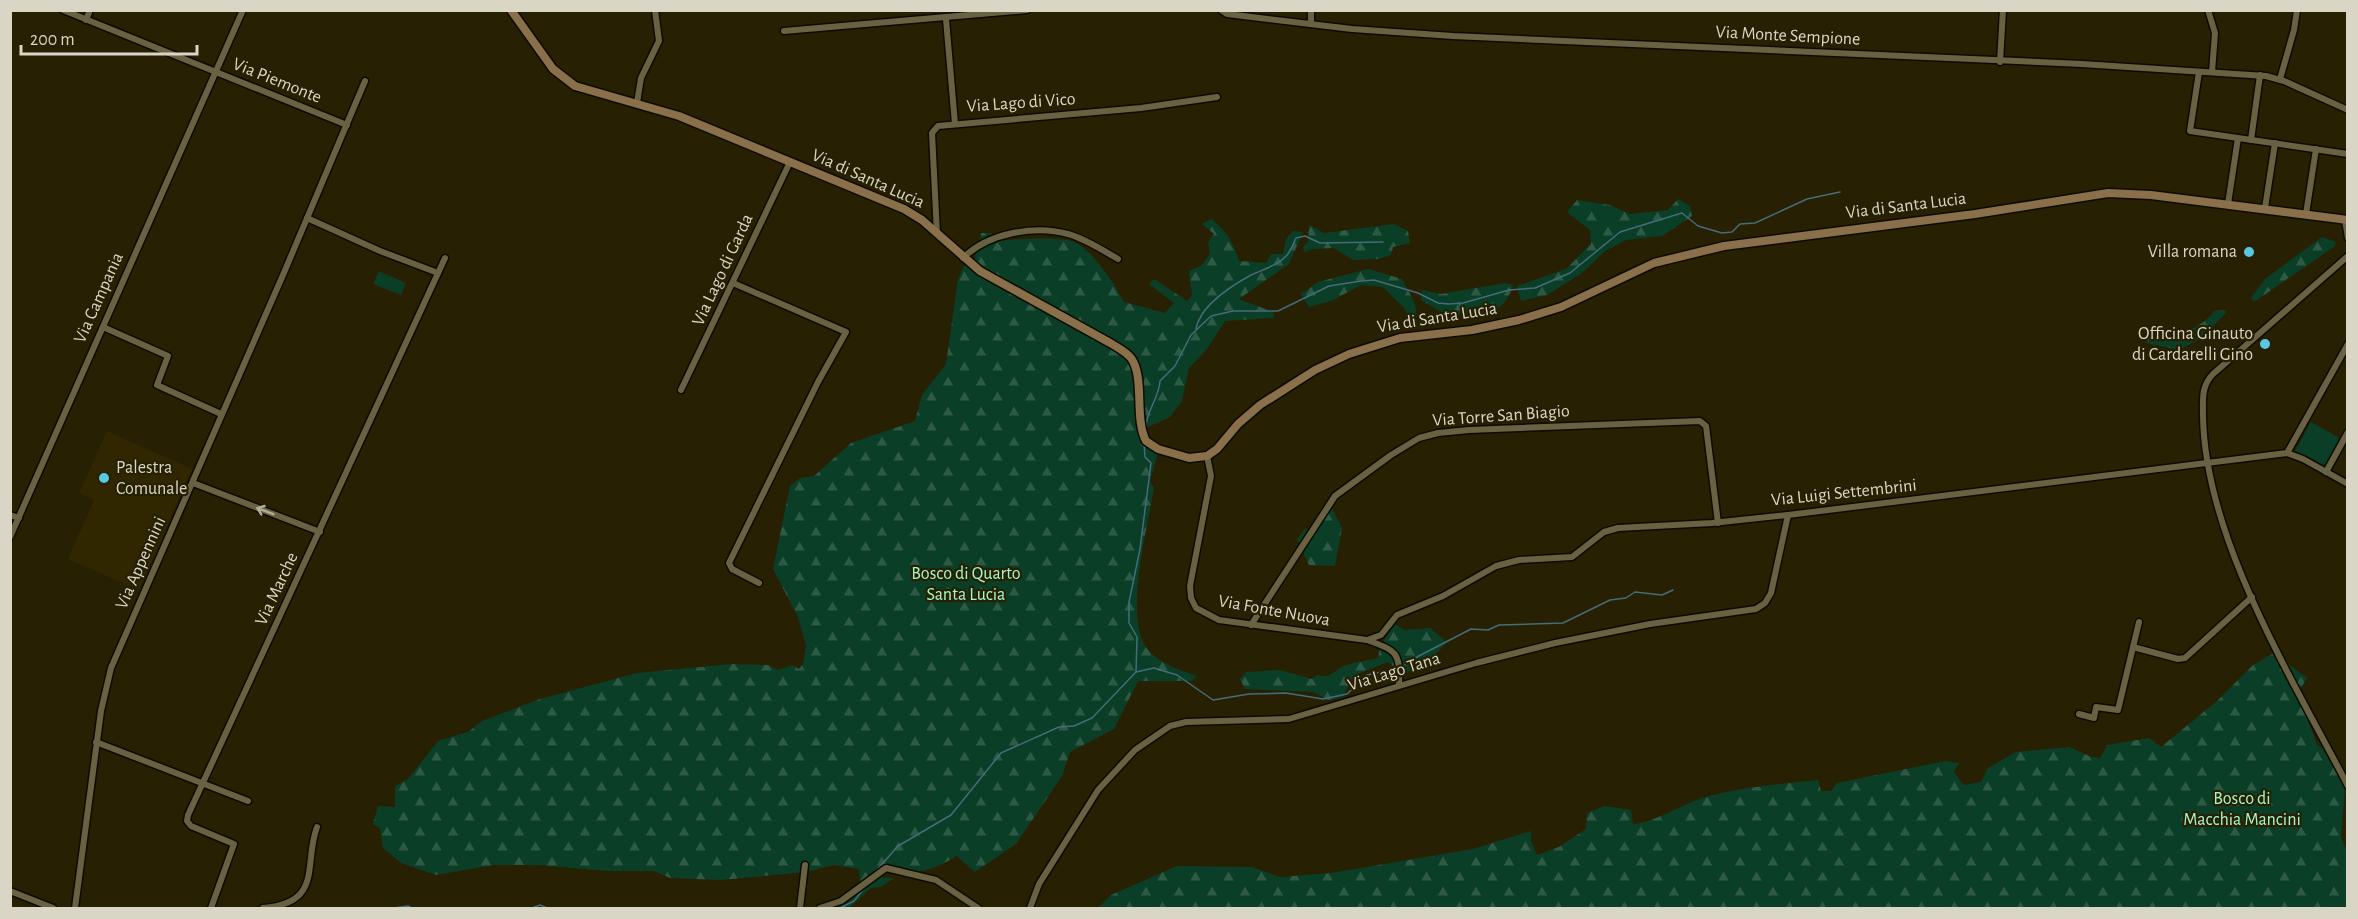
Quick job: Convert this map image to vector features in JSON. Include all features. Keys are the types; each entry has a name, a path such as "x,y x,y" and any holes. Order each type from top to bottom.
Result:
{"street":[{"name":"Via Piemonte","path":"63,10 347,125"},
{"path":"86,20 90,10"},
{"name":"Via Campania","path":"10,537 243,10"},
{"name":"Via di Santa Lucia","path":"511,10 564,80 589,92 679,116 904,209 980,271 1112,344 1129,356 1136,369 1145,440 1158,449 1189,458 1208,456 1238,424 1260,405 1315,370 1348,354 1400,338 1497,326 1544,313 1648,265 1684,254 1786,236 1975,214 2097,194 2151,195 2346,220"},
{"path":"637,103 641,78 659,41 655,10"},
{"path":"784,31 946,19 1027,10"},
{"name":"Via Monte Sempione","path":"1221,10 1267,14 1311,24 1453,36 2260,75 2280,79 2348,110"},
{"path":"1311,10 1311,24"},
{"path":"2000,62 2003,10"},
{"path":"2208,10 2215,33 2212,72"},
{"path":"2280,79 2294,30 2296,10"},
{"path":"946,19 954,124"},
{"path":"2199,72 2190,131 2348,153"},
{"path":"2251,140 2260,75"},
{"name":"Via Appennini","path":"75,909 108,667 193,483 365,81"},
{"name":"Via Lago di Vico","path":"937,234 932,133 938,126 1141,108 1217,97"},
{"path":"2228,204 2238,138"},
{"path":"2265,208 2275,143"},
{"path":"2306,214 2316,149"},
{"name":"Via Lago di Garda","path":"681,390 790,162"},
{"path":"307,218 438,273"},
{"path":"2346,220 2344,230 2348,238"},
{"path":"963,258 977,246 992,239 1047,231 1082,239 1118,259"},
{"path":"2348,256 2207,381 2203,400 2206,462 2224,524 2252,597 2348,786"},
{"name":"Via Marche","path":"211,909 234,845 230,841 195,829 187,823 188,815 445,258"},
{"path":"733,283 846,332 818,382 729,563 732,569 759,583"},
{"path":"103,327 168,356 158,386 221,414"},
{"path":"2348,344 2287,453 2348,484"},
{"name":"Via Torre San Biagio","path":"1251,625 1335,496 1397,450 1432,434 1521,427 1700,421 1706,426 1718,523"},
{"path":"2326,472 2348,432"},
{"name":"Via Luigi Settembrini","path":"1367,640 1381,635 1397,615 1443,596 1503,564 1569,557 1604,532 1618,528 1718,523 2287,453"},
{"name":"Via Fonte Nuova","path":"1208,456 1211,476 1191,578 1191,598 1196,608 1219,620 1367,640 1393,651 1400,664 1399,682"},
{"path":"193,483 320,532"},
{"path":"10,515 19,518"},
{"name":"Via Lago Tana","path":"1030,909 1039,884 1098,790 1132,752 1158,732 1186,722 1295,717 1399,682 1569,640 1756,609 1765,603 1771,593 1788,515"},
{"path":"2133,647 2186,658 2252,597"},
{"path":"2079,714 2094,718 2096,707 2118,710 2139,622"},
{"path":"96,742 248,801"},
{"path":"263,909 286,903 305,886 311,871 317,827"},
{"path":"800,909 805,865"},
{"path":"820,909 841,901 886,868 931,878 978,909"},
{"path":"10,891 53,909"}],"shaded area":[{"path":"107,431 192,469 139,590 68,559 94,500 79,493"}],"green space":[{"path":"1678,199 1690,206 1692,216 1662,236 1626,240 1605,251 1582,273 1547,295 1521,301 1517,286 1566,269 1591,244 1590,230 1567,212 1577,200 1610,205 1630,214 1668,210"},
{"name":"Bosco di Quarto Santa Lucia","path":"1211,219 1229,237 1239,261 1266,263 1271,254 1283,254 1286,239 1293,231 1303,232 1289,264 1239,299 1273,312 1274,318 1225,321 1207,349 1189,368 1182,401 1170,417 1139,431 1158,452 1150,481 1154,488 1137,593 1140,633 1146,647 1156,657 1197,676 1192,681 1138,681 1114,729 1070,752 1062,776 1016,844 975,872 957,856 926,870 910,871 892,866 880,877 894,878 881,887 871,888 849,908 825,908 834,904 848,903 860,881 859,869 834,865 806,872 720,880 670,878 654,871 608,871 538,865 494,865 436,875 401,863 383,848 380,828 373,824 378,806 395,807 395,786 408,779 438,741 468,732 482,721 540,699 637,673 732,664 768,665 778,670 793,665 799,669 803,664 806,645 798,617 773,569 790,486 800,478 814,476 851,443 915,421 922,395 946,364 958,279 964,266 975,265 981,233 991,233 999,241 1049,239 1074,242 1096,260 1124,302 1165,313 1174,303 1149,284 1154,279 1187,301 1192,295 1189,271 1202,265 1210,254 1208,242 1214,234 1202,224"},
{"path":"1394,224 1408,231 1410,243 1393,247 1391,255 1378,259 1353,260 1334,248 1304,252 1303,247 1308,242 1309,225 1324,233"},
{"path":"2322,237 2336,242 2335,246 2254,302 2251,298 2265,279"},
{"path":"1368,269 1402,279 1416,310 1412,328 1405,309 1383,287 1361,285 1331,301 1309,307 1301,294 1318,282"},
{"path":"379,271 406,283 401,295 373,284"},
{"path":"1505,283 1513,285 1508,296 1503,304 1487,312 1448,316 1421,300 1422,290 1441,294"},
{"path":"2225,310 2226,313 2200,339 2179,350 2146,343 2149,337 2176,334 2194,328 2209,318 2214,311"},
{"path":"2311,422 2341,439 2325,468 2295,451"},
{"path":"1331,506 1342,528 1335,566 1309,565 1297,539 1305,529 1314,530"},
{"path":"1395,624 1404,630 1430,628 1447,642 1430,660 1405,674 1388,662 1353,676 1343,697 1328,700 1314,692 1245,689 1240,679 1246,672 1280,670 1312,679 1317,675 1329,675 1348,665 1378,658 1380,646"},
{"name":"Bosco di Macchia Mancini","path":"2274,653 2307,678 2298,693 2317,745 2331,753 2346,775 2341,837 2347,852 2347,908 1098,908 1111,895 1177,866 1252,867 1280,877 1331,873 1473,849 1531,831 1531,841 1537,855 1559,847 1586,829 1587,813 1605,806 1631,810 1633,824 1657,818 1702,798 1760,786 1818,780 1821,791 1831,791 1837,783 1945,761 1959,763 1954,772 1964,785 1981,782 1988,768 2016,752 2069,747 2100,758 2107,745 2149,738 2161,747 2217,701 2253,665"}],"waterway":[{"path":"1146,426 1160,381 1175,366 1191,335 1211,316 1233,311 1278,311 1329,286 1374,280 1418,293 1438,303 1463,303 1509,290 1535,288 1570,273 1620,232 1682,213 1698,226 1722,233 1732,232 1740,224 1755,223 1807,199 1840,192"},
{"path":"1196,329 1203,312 1210,305 1243,280 1280,261 1288,254 1296,238 1305,236 1320,243 1383,242"},
{"path":"1136,672 1137,637 1129,623 1129,602 1140,549 1151,463 1145,457 1144,443"},
{"path":"1401,668 1413,659 1471,629 1488,630 1499,625 1563,623 1610,600 1626,598 1635,592 1662,595 1673,590"},
{"path":"876,871 898,846 951,815 1001,753 1059,727 1074,726 1092,718 1136,672 1154,668 1177,675 1213,700 1249,694 1286,693 1323,699 1347,694 1367,675 1396,669"},
{"path":"840,908 854,901 867,885"},
{"path":"532,908 540,905 547,908"},
{"path":"394,908 408,906 412,908"},
{"path":"462,908 469,908"},
{"path":"578,908 593,908"}],"place":[{"name":"Villa romana","path":"2249,252"},
{"name":"Officina Ginauto di Cardarelli Gino","path":"2265,344"},
{"name":"Palestra Comunale","path":"104,478"}]}
